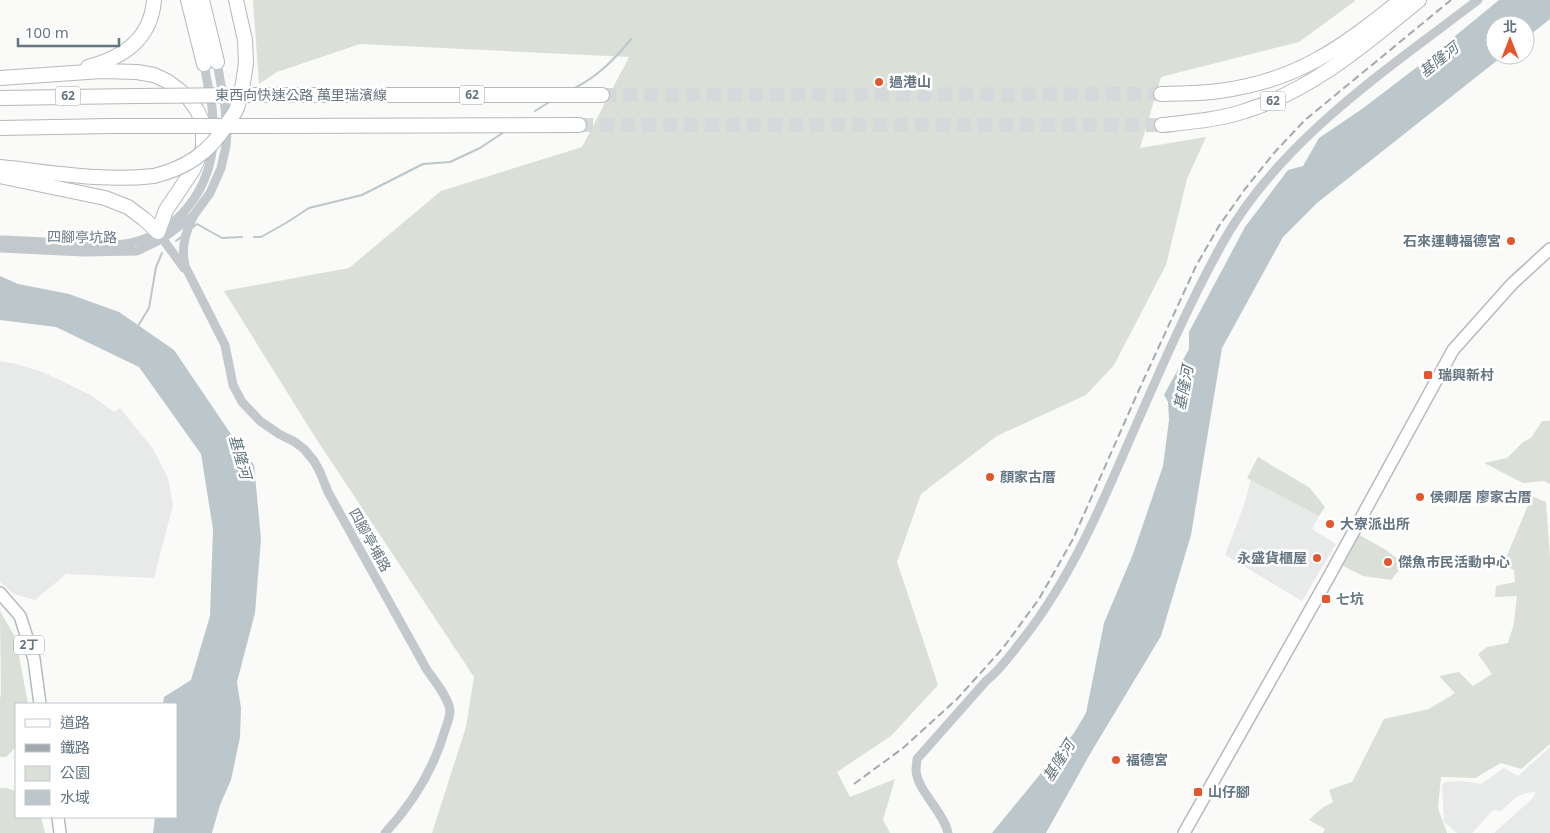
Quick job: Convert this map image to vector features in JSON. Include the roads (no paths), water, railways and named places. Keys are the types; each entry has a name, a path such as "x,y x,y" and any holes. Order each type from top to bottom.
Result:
{"highway":[{"path":"48,74 79,70 100,64 130,49 148,25 153,11 154,0"},
{"path":"188,0 210,63"},
{"path":"202,0 210,63"},
{"path":"0,167 105,178 133,179 174,171 194,160 221,134 236,109 244,84 246,63 245,40 236,0"},
{"name":"62","path":"1161,94 1217,91 1241,87 1292,73 1338,48 1401,0"},
{"name":"62","path":"1162,124 1191,122 1245,112 1298,90 1346,59 1419,0"},
{"path":"0,78 48,74 137,72 167,81 189,99 202,121 203,148 193,170 166,210 160,236"},
{"name":"東西向快速公路 萬里瑞濱線","path":"0,98 260,95 602,95"},
{"path":"0,128 579,125"},
{"path":"0,176 106,198 128,207 144,219 160,236"}],"main road":[{"path":"1184,833 1349,541 1453,350 1512,284 1550,249"},
{"name":"2丁","path":"0,592 20,616 34,658 40,703"},
{"path":"58,818 60,833"}],"street":[{"path":"948,833 944,821 918,779 916,770 917,759 986,681 999,670 1035,624 1062,582 1092,524 1155,381 1223,243 1251,200 1277,166 1302,141 1377,78 1478,0"},
{"path":"190,276 183,256 187,228 210,193 221,168 226,146 225,108 210,63"},
{"path":"160,236 185,212 197,196 210,164 214,129 210,63"},
{"path":"160,236 194,215"},
{"path":"160,236 190,276"},
{"name":"四腳亭坑路","path":"0,240 94,245 119,244 160,236"},
{"name":"四腳亭坑路","path":"0,248 84,252 137,251 160,236"},
{"name":"四腳亭埔路","path":"190,276 225,346 233,385 242,402 260,421 295,442 314,462 346,525 444,696 450,710 443,737 430,768 400,817 385,833"}],"water":[{"name":"基隆河","path":"1499,0 1550,0 1550,19 1535,31 1535,15 1485,15 1485,65 1491,65 1317,203 1283,237 1222,348 1191,535 1161,636 1090,754 1046,833 992,833 1074,733 1086,713 1104,623 1133,554 1163,466 1169,420 1168,402 1164,395 1189,349 1189,332 1245,227 1288,170 1303,166 1319,138 1362,109 1421,64"},
{"name":"基隆河","path":"0,276 18,284 69,294 119,312 174,350 254,465 261,539 255,613 237,682 241,708 240,737 231,780 220,805 212,833 153,833 155,818 178,818 178,703 163,703 164,697 191,680 210,616 213,529 201,454 139,367 56,327 0,320"}],"waterway":[{"path":"575,88 606,66 631,39"},
{"path":"535,111 551,101"},
{"path":"254,237 261,237 309,208 362,195 423,164 450,162 480,148 504,132"},
{"path":"192,228 197,224 222,238 242,237"},
{"path":"176,241 181,237"},
{"path":"138,326 149,308 156,267 162,253"}],"tunnel":[{"path":"602,95 1161,94"},
{"path":"579,125 1162,125"}],"railway":[{"path":"854,784 903,748 957,699 1003,648 1039,599 1073,539 1196,266 1219,226 1245,189 1274,153 1305,120 1451,0"}],"place":[{"name":"過港山","path":"879,82"},
{"name":"石來運轉福德宮","path":"1511,241"},
{"name":"瑞興新村","path":"1428,375"},
{"name":"顏家古厝","path":"990,477"},
{"name":"侯卿居 廖家古厝","path":"1420,497"},
{"name":"大寮派出所","path":"1330,524"},
{"name":"永盛貨櫃屋","path":"1317,558"},
{"name":"傑魚市民活動中心","path":"1388,562"},
{"name":"七坑","path":"1326,599"},
{"name":"福德宮","path":"1116,760"},
{"name":"山仔腳","path":"1198,792"}]}
